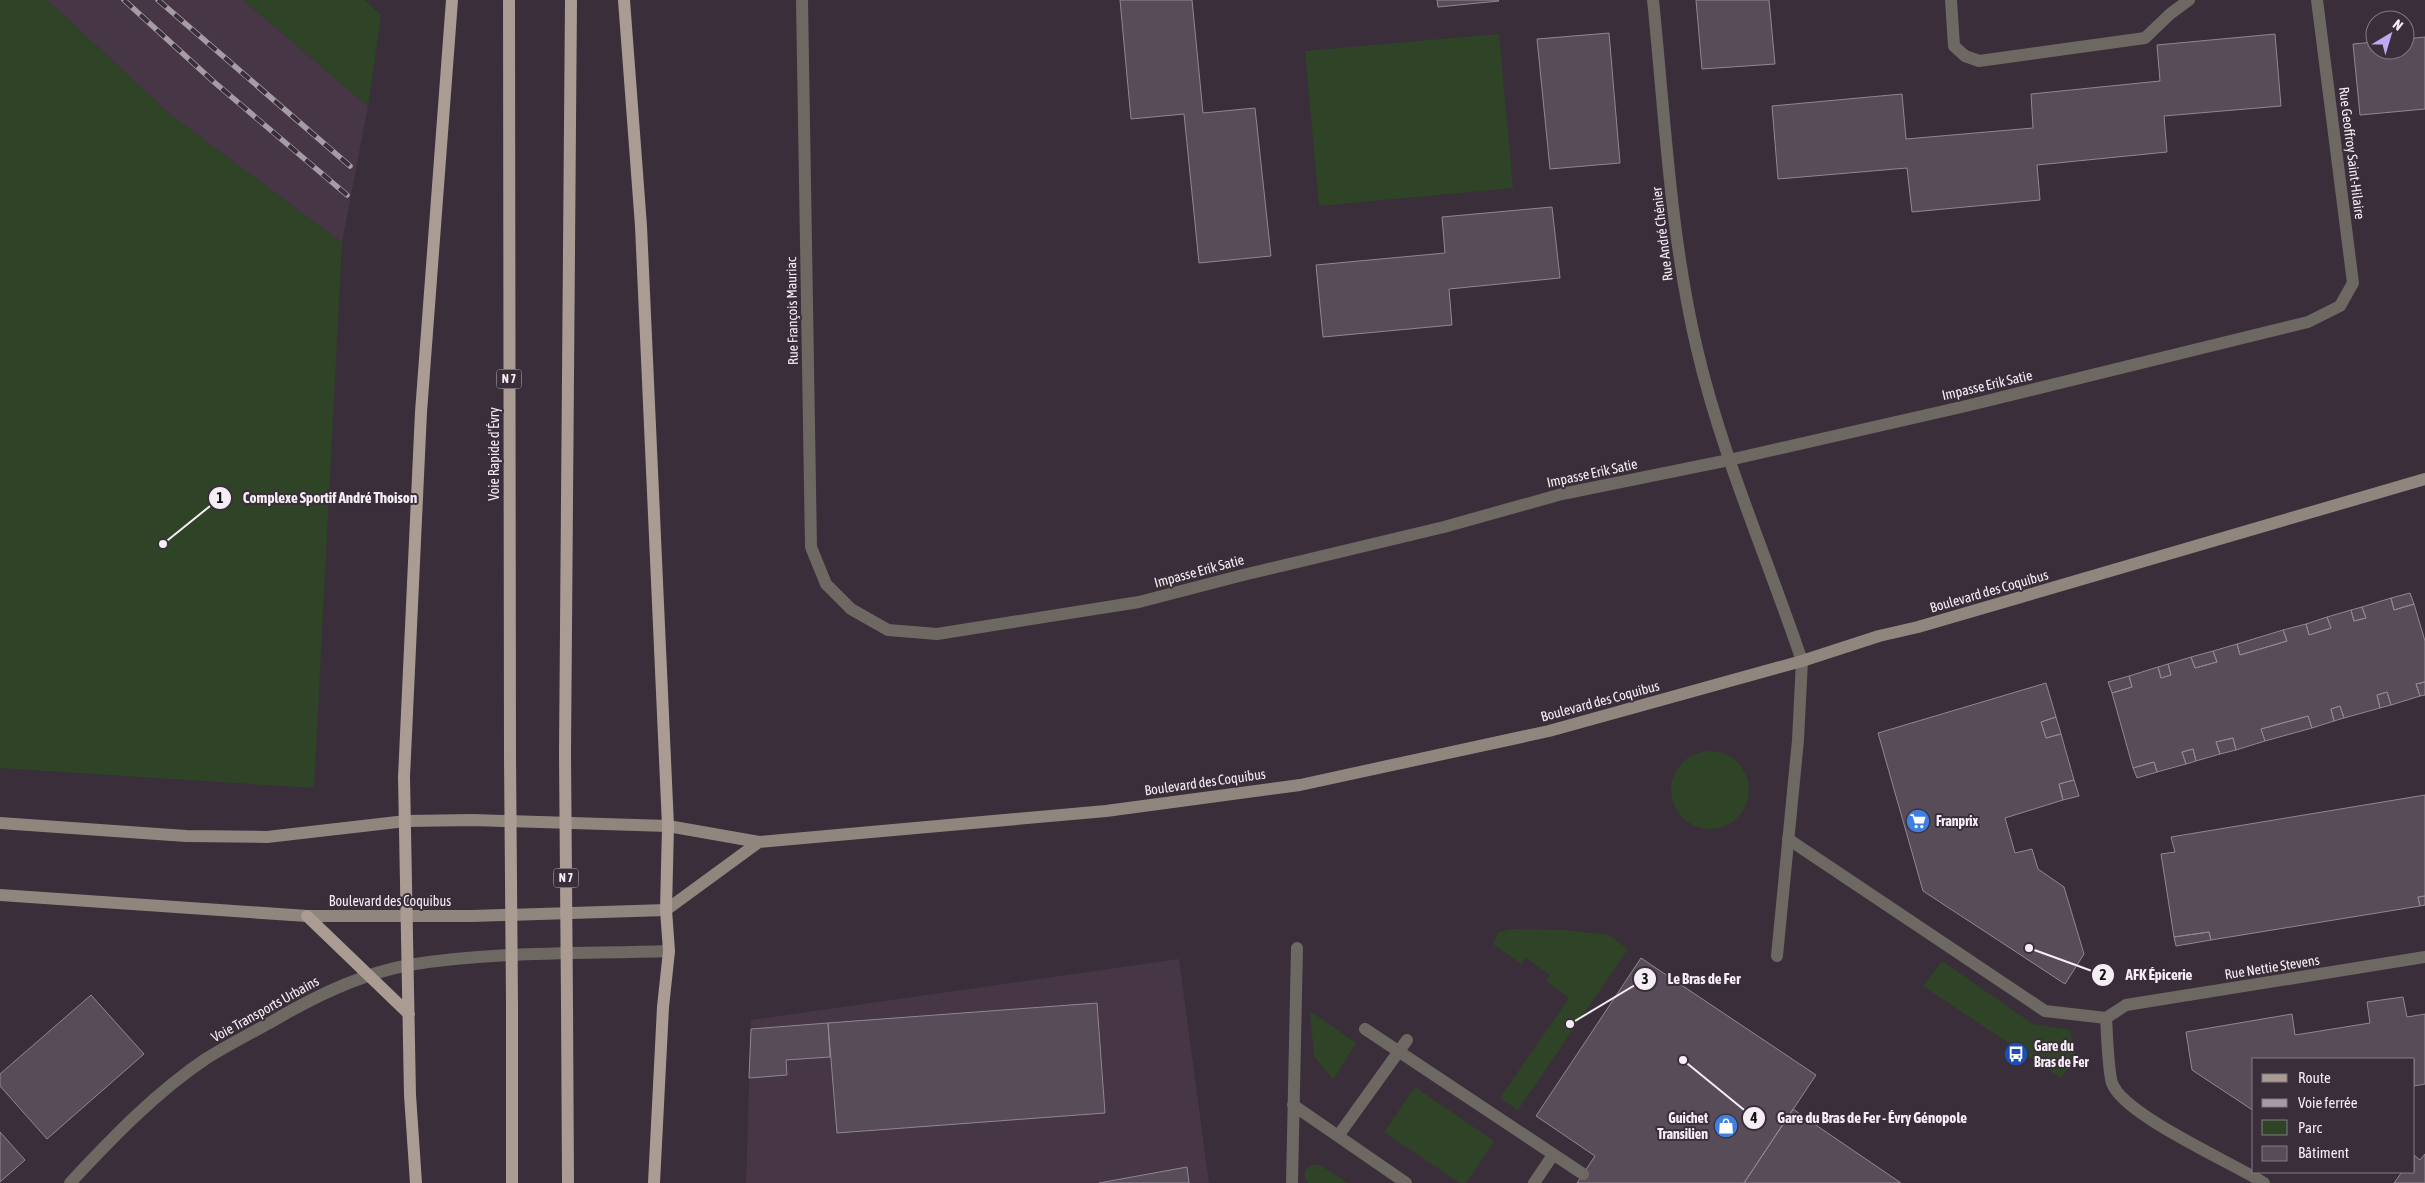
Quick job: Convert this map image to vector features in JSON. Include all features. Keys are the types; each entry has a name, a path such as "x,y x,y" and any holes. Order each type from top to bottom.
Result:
{"main road":[{"path":"416,1183 410,1095 404,777 421,412 452,0"},
{"name":"Voie Rapide d'Évry","path":"509,0 512,1183"},
{"name":"N 7","path":"568,1183 565,752 571,0"},
{"path":"624,0 641,226 668,826 666,910 669,951 663,1007 654,1183"},
{"name":"Boulevard des Coquibus","path":"0,823 186,836 267,837 406,821 668,826 759,842 1106,811 1300,784 1549,731 1802,661 1879,636 1927,625 2425,479"},
{"path":"666,910 759,842"},
{"name":"Boulevard des Coquibus","path":"0,896 307,916 408,917 666,910"},
{"path":"307,916 371,975 408,1014"}],"street":[{"name":"Rue François Mauriac","path":"802,0 811,547 826,584 851,609"},
{"name":"Rue André Chénier","path":"1653,0 1679,264 1697,350 1729,460 1802,661"},
{"path":"1951,0 1954,46 1965,56 1979,61 2145,38 2170,14 2189,0"},
{"name":"Rue Geoffroy Saint-Hilaire","path":"2317,0 2353,283 2340,306"},
{"name":"Impasse Erik Satie","path":"851,609 888,630 937,634 1139,602 1242,575 1444,527 1562,494 1729,460 1966,406 2308,322 2340,306"},
{"path":"1777,956 1798,740 1802,661"},
{"path":"1788,839 2044,1011 2106,1018 2112,1084 2131,1106 2195,1147 2264,1183"},
{"path":"1292,1183 1297,948"},
{"name":"Voie Transports Urbains","path":"70,1183 106,1145 158,1097 206,1059 317,995 371,975 408,965 466,958 669,951"},
{"name":"Rue Nettie Stevens","path":"2106,1018 2126,1005 2425,957"},
{"path":"1365,1029 1583,1174"},
{"path":"1338,1136 1407,1040"},
{"path":"1294,1106 1406,1183"},
{"path":"1534,1183 1553,1155"}],"shaded area":[{"path":"47,0 243,0 368,106 342,243 172,116"},
{"path":"1179,959 1209,1183 746,1183 751,1020"}],"green space":[{"path":"0,0 47,0 172,116 342,243 314,788 0,768"},
{"path":"243,0 364,0 381,15 368,106"},
{"path":"1499,34 1513,188 1319,206 1305,51"},
{"path":"1710,751 1725,754 1737,763 1746,775 1749,790 1746,805 1737,817 1725,826 1710,829 1695,826 1683,817 1674,805 1671,790 1674,775 1683,763 1695,754"},
{"path":"1513,929 1564,930 1609,935 1628,949 1518,1110 1500,1098 1569,998 1546,981 1550,975 1526,958 1521,964 1493,944 1498,932"},
{"path":"1942,961 2033,1024 2070,1030 2076,1057 2061,1078 1923,986"},
{"path":"1310,1011 1356,1043 1333,1080 1314,1056"},
{"path":"1415,1087 1494,1141 1466,1183 1460,1183 1384,1132"},
{"path":"1311,1165 1320,1165 1348,1183 1309,1183 1305,1178 1305,1171"}],"building":[{"path":"1120,0 1192,0 1203,113 1255,108 1271,256 1199,263 1184,114 1131,119"},
{"path":"1437,0 1498,0 1499,1 1438,7"},
{"path":"1696,0 1769,0 1775,64 1702,69"},
{"path":"1609,33 1620,163 1550,169 1537,39"},
{"path":"2275,34 2281,106 2164,116 2167,152 2037,165 2040,200 1912,212 1907,168 1778,179 1772,106 1902,94 1906,139 2033,128 2031,94 2160,81 2157,45"},
{"path":"2425,37 2425,109 2360,115 2353,44 2365,43 2365,60 2415,60 2415,38"},
{"path":"1552,207 1560,278 1449,289 1452,325 1323,337 1316,265 1445,253 1442,217"},
{"path":"2410,593 2414,604 2394,610 2391,598"},
{"path":"2391,598 2394,610 2414,604 2425,641 2425,682 2416,684 2420,696 2391,705 2387,692 2377,695 2380,708 2344,718 2340,706 2331,709 2334,721 2312,728 2308,716 2261,729 2265,741 2236,750 2233,738 2216,742 2220,754 2196,761 2193,749 2182,752 2186,764 2157,772 2154,762 2133,768 2112,693 2132,687 2129,676 2158,667 2161,678 2171,675 2168,664 2191,657 2195,668 2217,662 2213,651 2237,644 2240,655 2287,641 2283,630 2306,624 2309,635 2331,628 2327,617 2351,610 2354,621 2366,618 2362,607"},
{"path":"2362,607 2366,618 2354,621 2351,610"},
{"path":"2327,617 2331,628 2309,635 2306,624"},
{"path":"2283,630 2287,641 2240,655 2237,644"},
{"path":"2213,651 2217,662 2195,668 2191,657"},
{"path":"2168,664 2171,675 2161,678 2158,667"},
{"path":"2129,676 2132,687 2112,693 2108,682"},
{"path":"2425,682 2425,695 2420,696 2416,684"},
{"path":"2046,683 2056,717 2041,722 2046,738 2061,734 2074,780 2059,784 2063,800 2005,818 2015,853 2032,849 2038,869 2064,887 2084,954 2065,984 1923,891 1878,733"},
{"path":"2387,692 2391,705 2380,708 2377,695"},
{"path":"2340,706 2344,718 2334,721 2331,709"},
{"path":"2308,716 2312,728 2265,741 2261,729"},
{"path":"2056,717 2061,734 2046,738 2041,722"},
{"path":"2233,738 2236,750 2220,754 2216,742"},
{"path":"2193,749 2196,761 2186,764 2182,752"},
{"path":"2154,762 2157,772 2137,778 2133,768"},
{"path":"2074,780 2079,796 2063,800 2059,784"},
{"path":"2425,795 2425,896 2418,897 2420,906 2211,940 2209,932 2174,937 2161,854 2175,852 2171,837"},
{"path":"2425,896 2425,905 2420,906 2418,897"},
{"path":"2209,932 2211,940 2176,946 2174,937"},
{"path":"1641,958 1816,1075 1744,1183 1577,1183 1595,1156 1536,1116"},
{"path":"91,995 144,1054 47,1139 0,1086 0,1074"},
{"path":"2403,997 2407,1017 2425,1014 2425,1084 2415,1086 2415,1058 2252,1058 2252,1110 2192,1070 2186,1032 2292,1014 2295,1035 2370,1023 2367,1002"},
{"path":"1097,1003 1105,1113 837,1133 828,1023"},
{"path":"828,1023 830,1057 786,1060 787,1075 749,1078 751,1029"},
{"path":"1793,1109 1810,1121 1901,1183 1744,1183"},
{"path":"0,1132 25,1160 0,1182"},
{"path":"2425,1154 2425,1183 2394,1183 2401,1173 2415,1173 2415,1156 2420,1160"},
{"path":"1187,1167 1189,1183 1099,1183"}],"railway":[{"path":"124,0 214,82 347,195"},
{"path":"158,0 350,166"}],"place":[{"name":"Complexe Sportif André Thoison","path":"163,544"},
{"name":"Franprix","path":"1918,821"},
{"name":"AFK Épicerie","path":"2029,948"},
{"name":"Le Bras de Fer","path":"1570,1024"},
{"name":"Gare du Bras de Fer","path":"2016,1054"},
{"name":"Gare du Bras de Fer - Évry Génopole","path":"1683,1060"},
{"name":"Guichet Transilien","path":"1726,1126"}]}
